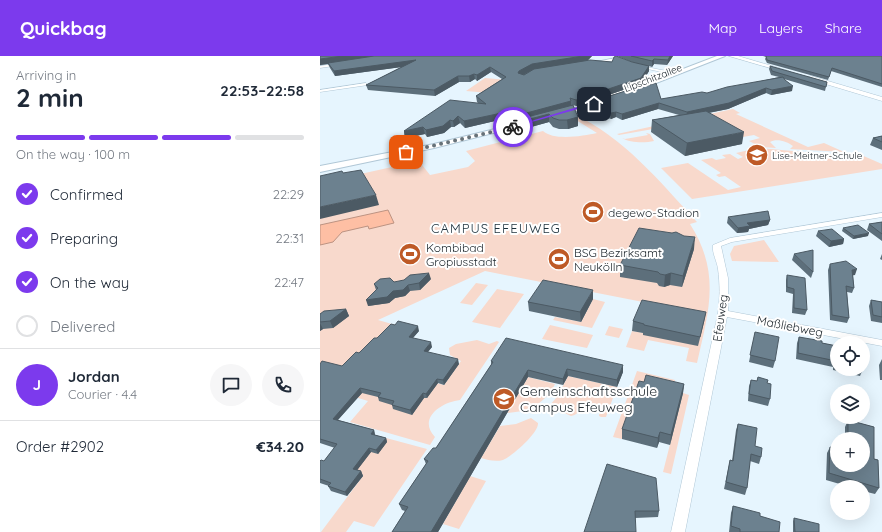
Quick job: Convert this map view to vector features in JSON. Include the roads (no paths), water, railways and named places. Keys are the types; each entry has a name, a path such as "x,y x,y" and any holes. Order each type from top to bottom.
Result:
{"main road":[{"path":"732,56 758,64 791,70 744,56"},
{"path":"758,64 766,62"},
{"path":"882,94 807,75 882,99"},
{"path":"858,91 867,89"}],"street":[{"path":"585,64 618,60 609,56"},
{"name":"Lipschitzallee","path":"554,112 567,110 669,73 706,56"},
{"name":"Lipschitzallee","path":"320,169 440,144 625,94 722,56"},
{"path":"320,67 347,64"},
{"path":"633,65 676,74"},
{"path":"320,91 366,84"},
{"name":"Lipschitzallee","path":"320,164 432,142 531,120 546,114"},
{"name":"Efeuweg","path":"678,532 723,313 723,280 721,266 716,250 719,243 882,215"},
{"name":"Maßliebweg","path":"723,313 882,343"}],"place":[{"name":"Lise-Meitner-Schule","path":"757,155"},
{"name":"degewo-Stadion","path":"593,212"},
{"name":"Kombibad Gropiusstadt","path":"410,254"},
{"name":"BSG Bezirksamt Neukölln","path":"559,259"},
{"name":"Gemeinschaftsschule Campus Efeuweg","path":"504,399"}],"district":[{"name":"CAMPUS EFEUWEG","path":"496,228"}]}
